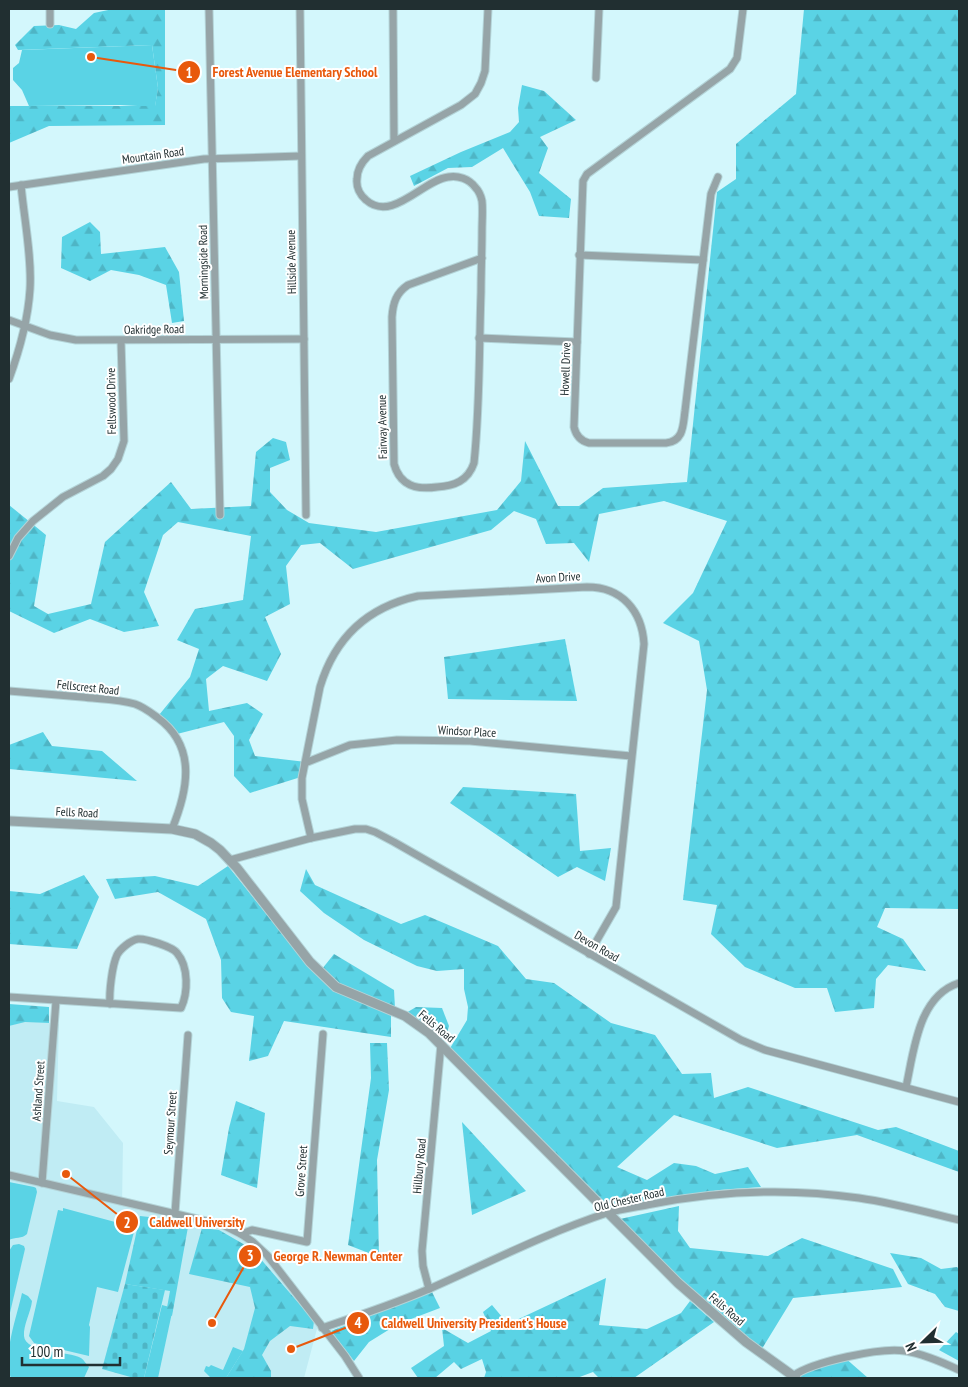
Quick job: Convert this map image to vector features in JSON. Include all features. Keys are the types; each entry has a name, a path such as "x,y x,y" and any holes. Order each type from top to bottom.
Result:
{"street":[{"path":"50,9 50,24"},
{"name":"Morningside Road","path":"209,9 220,515"},
{"name":"Hillside Avenue","path":"300,9 306,515"},
{"path":"394,9 394,141"},
{"name":"Fairway Avenue","path":"482,258 408,285 399,292 394,301 392,317 394,464 400,478 413,487 423,489 452,485 462,480 472,468 475,453 482,258 482,201 476,188 465,179 455,176 445,177 396,204 387,206 372,204 361,194 357,181 362,163 372,153 466,102 478,89 484,77 486,65 488,9"},
{"path":"596,78 599,9"},
{"name":"Howell Drive","path":"718,177 711,194 681,435 676,440 666,443 589,443 579,438 574,427 582,183 585,176 733,67 737,58 743,9"},
{"name":"Mountain Road","path":"9,187 212,158 301,156"},
{"path":"9,379 23,339 30,293 30,271 21,185"},
{"path":"579,256 703,260"},
{"name":"Oakridge Road","path":"9,320 66,339 121,341 304,339"},
{"path":"479,338 577,342"},
{"name":"Fellswood Drive","path":"9,556 18,538 33,521 63,496 103,476 118,459 124,441 121,341"},
{"name":"Avon Drive","path":"311,838 302,799 302,778 320,687 329,662 347,636 361,622 394,603 418,596 587,587 609,591 624,599 635,612 642,627 644,644 616,907 590,954"},
{"name":"Fellscrest Road","path":"9,691 115,700 146,709 164,722 180,744 185,757 186,770 180,810 172,829"},
{"name":"Windsor Place","path":"305,763 350,745 397,740 470,741 632,756"},
{"name":"Fells Road","path":"9,821 172,829 203,838 220,850 322,975 336,987 350,994 405,1016 441,1044 678,1283 746,1342 794,1377"},
{"name":"Devon Road","path":"230,860 311,838 356,829 366,829 375,832 741,1040 765,1050 959,1102"},
{"path":"9,997 56,1001 181,1008 186,998 186,974 178,953 171,948 144,939 137,939 120,950 116,956 109,995 110,1004"},
{"path":"906,1087 921,1025 927,1010 942,992 959,983"},
{"name":"Ashland Street","path":"42,1183 56,1001"},
{"name":"Grove Street","path":"241,1234 252,1230 307,1242 323,1034"},
{"name":"Seymour Street","path":"175,1213 188,1035"},
{"name":"Hillbury Road","path":"429,1289 423,1266 422,1251 441,1044"},
{"path":"9,1175 223,1225 241,1234 267,1255 360,1378"},
{"name":"Old Chester Road","path":"322,1328 384,1307 429,1289 552,1234 609,1213 701,1196 788,1192 858,1198 959,1220"},
{"path":"794,1377 800,1371 825,1363 877,1351 904,1351 934,1358 959,1370"}],"shaded area":[{"path":"25,1021 59,1024 57,1101 94,1107 123,1143 122,1205 232,1232 262,1254 318,1325 304,1378 9,1378 9,1026"}],"green space":[{"path":"113,9 165,9 165,125 49,126 9,143 9,106 155,106 158,88 152,45 18,50 15,45 34,26 59,25 76,29 94,13"},
{"path":"804,9 959,9 959,909 885,908 877,927 903,939 926,971 888,965 876,979 874,1008 835,1012 827,988 795,988 745,967 711,934 717,905 683,900 707,690 699,641 663,623 693,593 727,521 664,501 599,514 589,562 574,543 546,544 536,519 514,511 491,530 353,569 320,543 301,545 286,566 290,604 265,617 281,654 267,681 223,666 206,679 209,711 247,703 263,714 249,740 255,756 306,762 304,776 250,793 234,776 234,736 224,722 177,734 159,715 190,677 199,649 177,640 195,609 243,600 251,536 178,522 163,535 144,592 159,626 124,632 90,619 54,633 9,611 9,505 46,535 34,606 48,614 91,604 105,542 171,482 191,509 251,506 256,452 273,438 286,442 290,460 270,468 270,492 287,510 309,523 376,532 497,510 521,481 525,441 558,506 579,506 603,488 687,482 717,192 736,179 736,144 796,94"},
{"path":"152,45 158,88 155,107 120,105 29,106 22,90 13,80 13,68 19,63 22,50"},
{"path":"522,85 544,91 576,120 540,137 548,148 539,173 571,199 569,218 539,216 530,192 503,148 472,167 448,168 414,186 410,176 510,132 519,122 518,108"},
{"path":"90,222 100,232 101,254 165,247 179,272 184,321 172,323 166,285 139,275 111,270 90,281 61,268 62,237"},
{"path":"565,639 577,701 448,699 444,657"},
{"path":"43,732 52,746 102,751 137,781 9,769 9,745"},
{"path":"463,787 576,794 580,851 611,848 605,881 577,867 558,877 450,803"},
{"path":"228,866 307,965 336,990 391,1013 391,1037 284,1021 268,1056 249,1061 254,1016 231,1012 222,998 221,960 206,919 158,892 115,899 106,879 155,876 198,886"},
{"path":"306,869 315,885 401,924 425,915 498,946 526,979 554,983 611,1023 655,1035 682,1074 711,1073 714,1098 748,1087 878,1130 896,1127 959,1151 959,1172 857,1135 777,1148 674,1115 617,1167 647,1180 674,1163 696,1166 715,1174 748,1167 761,1187 720,1190 610,1207 601,1203 449,1050 467,1020 468,1007 464,989 464,969 437,971 417,966 364,940 324,913 300,891"},
{"path":"84,875 99,897 77,949 9,944 9,891 40,894"},
{"path":"334,954 394,990 395,1008 339,984 322,969"},
{"path":"9,1004 49,1007 49,1023 25,1022 9,1026"},
{"path":"416,1007 442,1008 449,1026 444,1043 406,1013"},
{"path":"370,1043 387,1043 389,1090 377,1160 379,1257 348,1245 371,1078"},
{"path":"236,1101 265,1113 257,1188 221,1175"},
{"path":"462,1122 526,1191 472,1215"},
{"path":"9,1182 34,1187 37,1192 27,1234 23,1237 9,1240"},
{"path":"679,1206 678,1231 690,1248 768,1256 802,1238 893,1269 902,1287 793,1298 760,1352 718,1318 620,1219"},
{"path":"63,1208 130,1226 134,1232 118,1292 97,1287 89,1325 89,1356 34,1343 29,1336 58,1210 63,1211"},
{"path":"140,1216 187,1221 188,1227 172,1316 166,1313 170,1291 125,1284"},
{"path":"202,1228 219,1230 252,1249 314,1321 313,1329 290,1326 270,1341 262,1355 271,1371 271,1378 226,1378 244,1349 255,1308 250,1287 189,1274"},
{"path":"19,1244 24,1246 25,1249 9,1317 9,1251 13,1245"},
{"path":"890,1253 921,1258 941,1269 957,1267 959,1269 959,1311 945,1307 935,1294 908,1284"},
{"path":"606,1278 599,1325 647,1329 681,1313 690,1301 714,1322 634,1378 599,1378 593,1372 577,1378 484,1378 486,1372 482,1359 461,1369 454,1362 435,1378 418,1378 411,1368 444,1346 442,1328 468,1343 491,1331 483,1312 492,1305 508,1324"},
{"path":"125,1284 165,1290 144,1378 134,1378 102,1369"},
{"path":"432,1292 440,1308 398,1324 369,1342 354,1361 331,1331"},
{"path":"22,1293 32,1301 24,1332 26,1342 39,1349 81,1358 89,1367 84,1378 11,1378 8,1359 9,1348"},
{"path":"162,1305 173,1308 158,1378 144,1378"},
{"path":"956,1332 959,1334 959,1361 939,1350"},
{"path":"233,1347 243,1351 226,1378 211,1378 204,1371 206,1366 209,1367 211,1365 223,1370"},
{"path":"844,1357 868,1378 803,1378 792,1373"}],"place":[{"name":"Forest Avenue Elementary School","path":"91,57"},
{"name":"Caldwell University","path":"66,1174"},
{"name":"George R. Newman Center","path":"212,1323"},
{"name":"Caldwell University President's House","path":"291,1349"}]}
